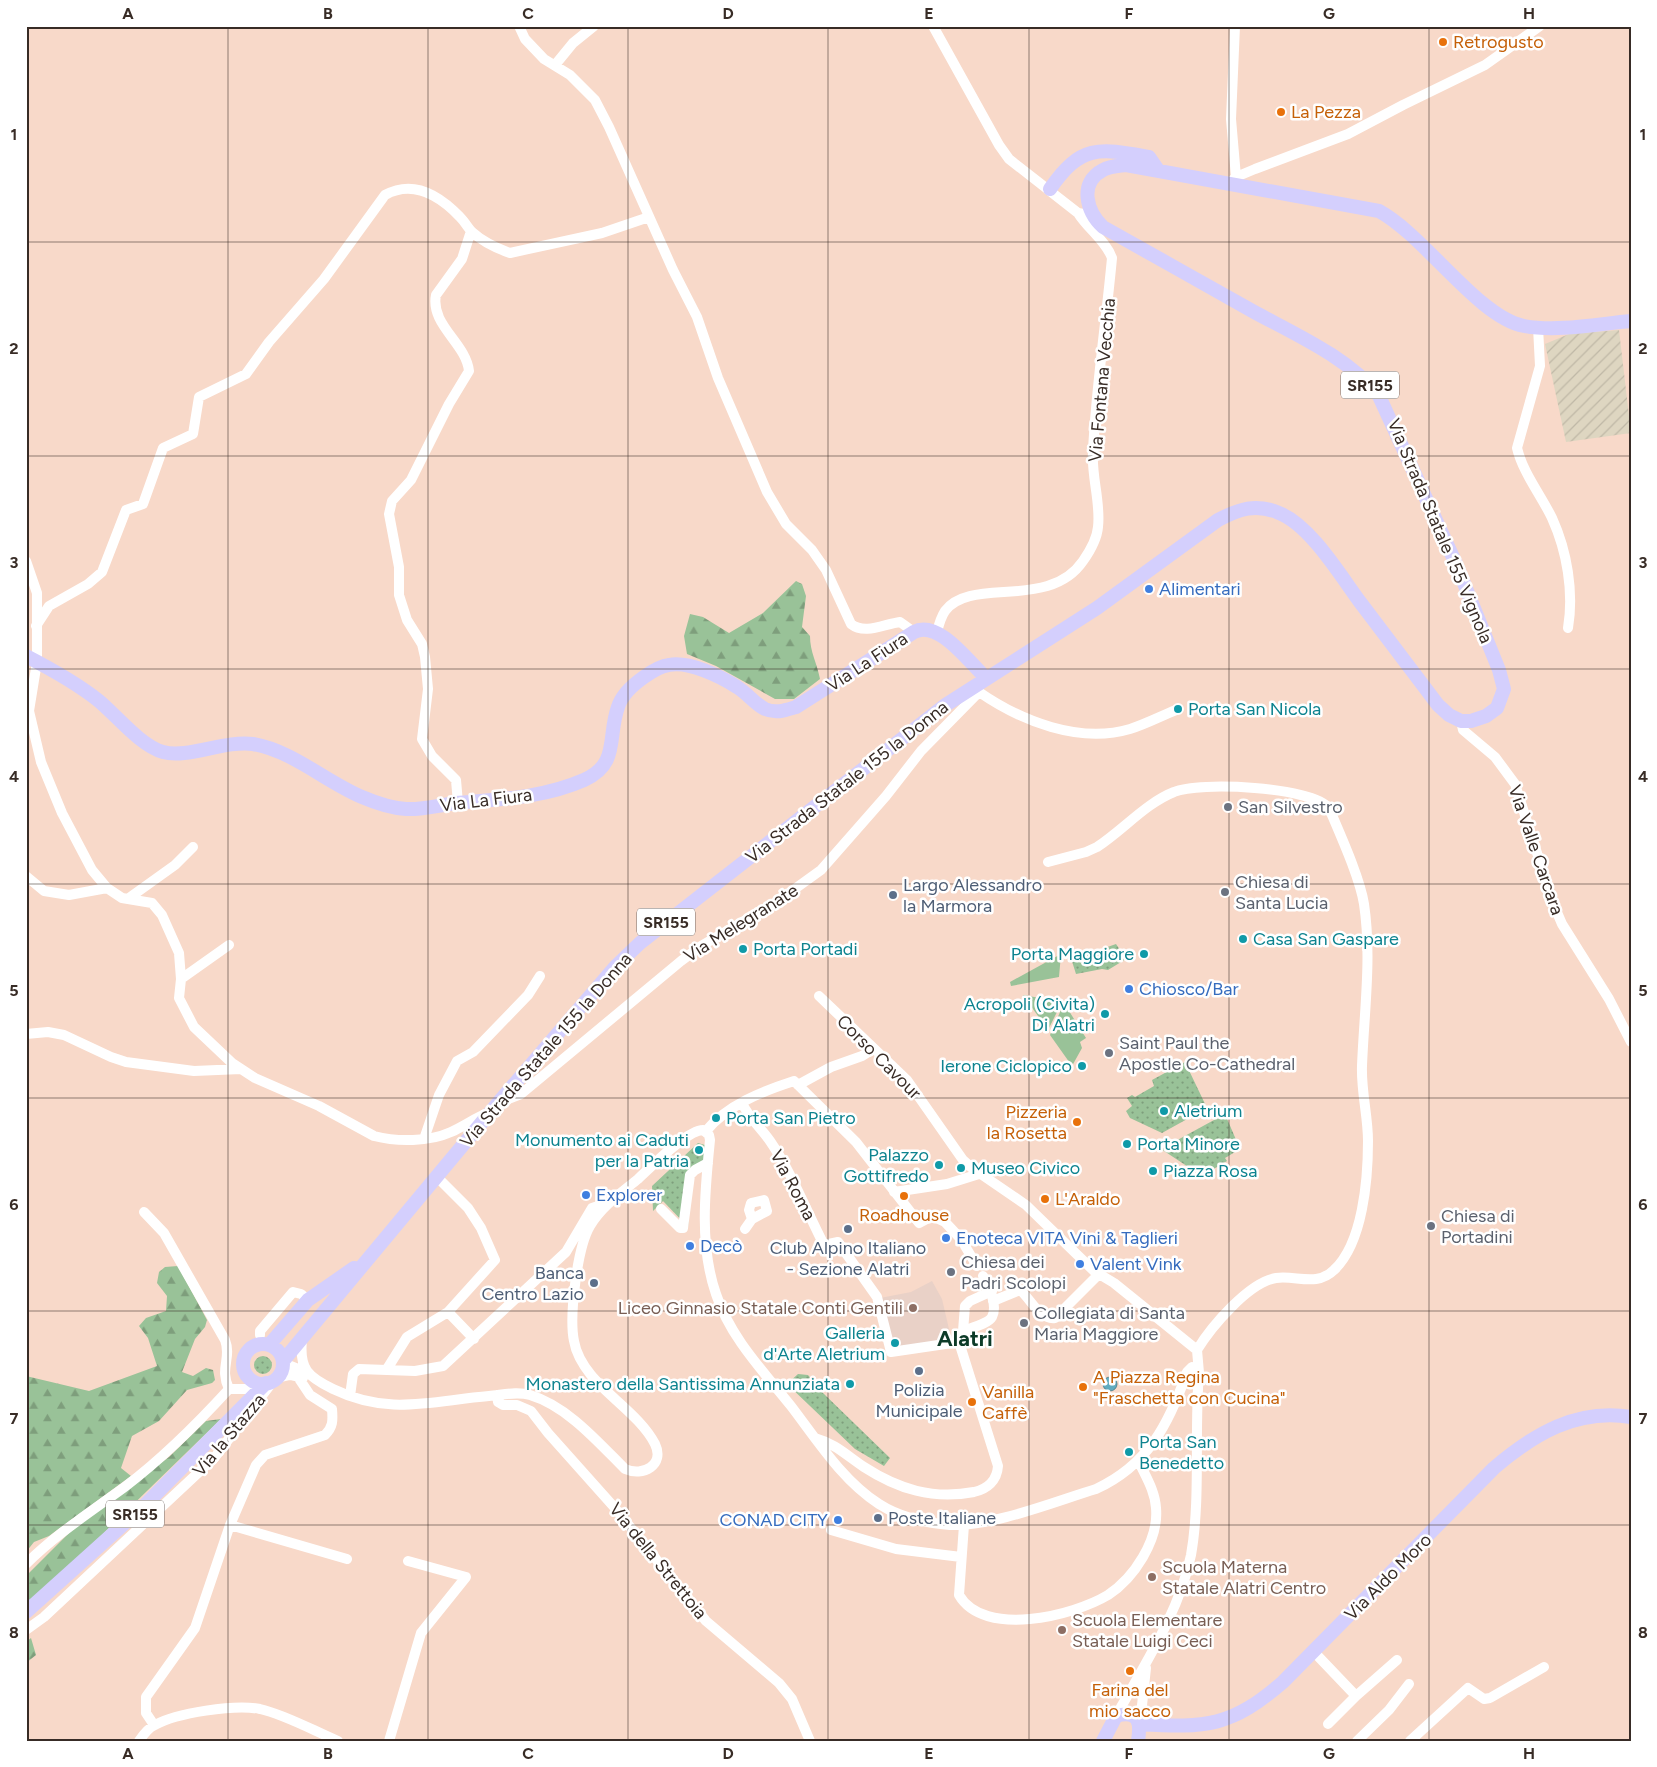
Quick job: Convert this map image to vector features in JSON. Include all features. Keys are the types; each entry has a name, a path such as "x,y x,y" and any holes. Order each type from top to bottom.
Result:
{"main road":[{"path":"1050,189 1062,172 1075,160 1088,153 1116,152 1149,157 1158,170"},
{"path":"1085,214 1088,206 1088,187 1092,179 1102,170 1126,165 1232,180 1379,210 1398,221 1499,315 1512,322 1538,327 1631,322"},
{"name":"Via Strada Statale 155 Vignola","path":"1085,214 1103,227 1297,335 1352,369 1367,380 1379,396 1457,566 1499,670 1504,688 1502,700 1497,708 1486,716 1471,721 1461,721"},
{"name":"Via Strada Statale 155 la Donna","path":"344,1283 374,1252 615,967 640,943 944,706 1097,608 1218,520 1234,511 1250,507 1266,508 1295,521 1308,535 1438,705 1449,715 1461,721"},
{"name":"Via La Fiura","path":"32,659 98,700 149,746 164,753 178,753 234,744 252,744 293,759 361,797 392,807 409,809 506,800 541,793 582,781 596,774 604,766 611,754 613,726 618,704 633,685 650,672 669,665 689,666 709,673 736,686 766,709 780,712 796,707 914,632 925,628 937,632"},
{"path":"937,632 979,685"},
{"path":"239,1409 247,1382 244,1363 247,1352 264,1340 308,1300 344,1283"},
{"path":"239,1409 272,1380 283,1362 322,1316 344,1283"},
{"path":"308,1300 322,1316"},
{"path":"264,1340 280,1353 283,1362"},
{"path":"247,1382 272,1380"},
{"name":"SR155","path":"26,1612 146,1504 239,1409"},
{"name":"Via Aldo Moro","path":"1140,1724 1204,1726 1235,1717 1265,1698 1314,1652 1494,1468 1516,1450 1539,1434 1567,1422 1611,1413 1631,1417"},
{"path":"1103,1741 1116,1716 1124,1714 1133,1716 1140,1724 1138,1741"}],"street":[{"path":"519,26 525,39 544,59 570,75 595,100 697,317 718,378 767,492 786,524 812,550 826,570 852,624 857,628 865,629 900,622 914,632"},
{"path":"555,65 573,44 594,26"},
{"name":"Via Fontana Vecchia","path":"933,26 999,145 1009,159 1085,214 1090,231 1106,245 1112,258 1093,453 1098,513 1095,540 1084,560 1072,574 1036,590 973,596 957,601 946,609 937,632"},
{"path":"1235,26 1231,119 1232,180 1348,134 1403,104 1485,66 1540,26"},
{"path":"36,626 49,606 88,584 102,572 126,510 143,504 163,448 193,434 199,398 246,374 269,342 324,279 385,195 396,189 404,188 431,193 452,208 471,231 499,249 510,253 602,233 649,217"},
{"path":"458,803 456,780 432,756 422,738 428,689 426,657 422,644 407,620 399,595 399,567 389,514 392,501 411,480 449,404 468,376 467,363 438,317 435,299 436,294 462,259 471,231"},
{"path":"1538,327 1540,366 1517,448 1552,518 1566,560 1569,578 1568,628"},
{"path":"26,561 38,592 29,711 34,740 62,813 92,870 107,888 69,895 44,891 26,876"},
{"path":"979,685 1008,710 1034,722 1081,732 1130,729 1176,710"},
{"name":"Via Melegranate","path":"107,888 122,898 152,903 162,915 179,953 180,998 194,1027 241,1069 274,1088 319,1106 374,1136 384,1139 424,1139 451,1132 521,1094 701,946 778,901 811,879 872,814 921,751 979,685"},
{"name":"Via Valle Carcara","path":"1461,721 1463,730 1495,757 1520,793 1553,903 1562,924 1609,999 1631,1042"},
{"path":"1048,862 1097,847 1160,799 1186,788 1200,786 1268,790 1312,798 1322,801 1329,808 1364,903 1367,963 1362,1069 1368,1140 1362,1203 1356,1232 1347,1252 1334,1270 1318,1279 1278,1278 1268,1280 1247,1293 1213,1328 1196,1350 1198,1369 1194,1525 1190,1555 1183,1582 1146,1667 1116,1716"},
{"path":"129,898 175,865 193,846"},
{"path":"181,979 229,945"},
{"path":"424,1139 439,1094 457,1061 474,1052 528,995 540,976"},
{"name":"Corso Cavour","path":"819,996 873,1050 907,1080 963,1160 977,1174 1026,1205 1099,1274 1114,1282 1196,1350"},
{"path":"26,1034 48,1032 64,1035 126,1062 194,1071 241,1069"},
{"path":"798,1084 831,1066 862,1056 873,1050"},
{"path":"706,1131 716,1118 742,1103 794,1082 856,1142 919,1224 932,1216 939,1217 963,1244 977,1266"},
{"name":"Via Roma","path":"742,1103 750,1118 770,1142 789,1172 824,1245 838,1242 877,1297 891,1352 959,1342"},
{"path":"283,1362 350,1396 398,1406 423,1406 497,1395 529,1394 556,1408 625,1468 634,1472 643,1472 656,1461 656,1445 650,1436 590,1375 577,1353 574,1342 573,1319 580,1251 590,1225 610,1202 695,1131 706,1131"},
{"path":"706,1131 710,1140 705,1227 707,1257 716,1293 740,1342 828,1455 859,1488 879,1504 896,1513 929,1522 964,1525 1007,1516 1096,1489 1110,1482 1139,1462 1162,1430 1187,1372 1192,1367 1198,1369"},
{"path":"660,1209 680,1228 683,1228 690,1176 695,1170 708,1163"},
{"path":"894,1192 910,1188 947,1184 977,1174"},
{"path":"387,1369 407,1337 448,1312 495,1260 468,1208 436,1177"},
{"path":"350,1396 353,1374 359,1369 415,1371 433,1370 443,1366 566,1252 592,1208 610,1202"},
{"path":"144,1212 164,1233 225,1340 228,1347 223,1371 229,1388"},
{"path":"745,1229 752,1219"},
{"path":"963,1331 968,1303 1020,1290 1043,1315 1048,1318 1054,1318 1099,1274"},
{"path":"815,1438 832,1442 863,1466 906,1489 947,1495 979,1490 991,1484 998,1466 959,1342 959,1335 963,1331 992,1318 993,1296 983,1276"},
{"path":"448,1312 474,1338"},
{"path":"302,1340 302,1359 311,1377"},
{"path":"272,1380 298,1376 311,1377"},
{"path":"154,1725 146,1713 146,1697 195,1628 230,1525 258,1461 265,1456 325,1435 331,1428 333,1420 332,1409 310,1395 298,1376"},
{"name":"Via la Stazza","path":"26,1630 44,1617 215,1457 272,1380"},
{"path":"26,1564 43,1547 127,1485 183,1438 229,1388 247,1382"},
{"name":"Via della Strettoia","path":"497,1395 498,1402 502,1405 517,1405 531,1410 548,1433 614,1507 706,1621 780,1683 792,1700 810,1741"},
{"path":"828,1455 830,1448 837,1447"},
{"path":"964,1525 959,1594 969,1607 984,1614 1010,1619 1035,1619 1081,1606 1107,1595 1118,1587 1140,1560 1154,1535 1156,1508 1154,1495 1139,1462"},
{"path":"230,1525 347,1559"},
{"path":"831,1530 896,1549 961,1557"},
{"path":"26,1554 43,1547"},
{"path":"389,1741 421,1632 466,1577 408,1561"},
{"path":"1314,1652 1356,1696"},
{"path":"1328,1724 1397,1660"},
{"path":"1140,1724 1146,1667"},
{"path":"1410,1741 1468,1688 1484,1699 1490,1698 1544,1667"},
{"path":"1357,1741 1390,1710 1409,1684"},
{"path":"138,1741 154,1725 167,1720 216,1709 259,1709 338,1741"}],"shaded area":[{"path":"1619,330 1631,433 1566,442 1545,344 1569,334"},
{"name":"Liceo Ginnasio Statale Conti Gentili","path":"932,1281 942,1299 952,1342 892,1350 880,1298 911,1292"}],"green space":[{"path":"796,581 802,584 806,596 802,627 810,636 811,647 820,679 794,699 775,699 716,666 687,654 684,636 690,614 703,617 729,633 763,613"},
{"path":"1116,944 1126,959 1108,970 1102,969 1076,974 1070,955 1087,949 1096,951"},
{"path":"1061,954 1059,977 1011,986 1010,982"},
{"path":"1023,995 1062,1002 1048,1030"},
{"path":"1064,1003 1086,1038 1080,1042 1082,1048 1072,1066 1050,1035"},
{"path":"1185,1062 1207,1108 1162,1133 1130,1118 1126,1111 1132,1106 1127,1098 1132,1095 1135,1097 1154,1086 1152,1080"},
{"path":"1225,1114 1240,1149 1225,1158 1227,1161 1202,1176 1161,1149"},
{"path":"698,1143 705,1145 705,1158 691,1178 688,1227 663,1201 653,1211 652,1186"},
{"path":"178,1266 207,1320 205,1327 195,1339 182,1372 193,1376 206,1368 213,1370 215,1380 212,1383 187,1390 159,1421 132,1436 121,1468 131,1476 49,1536 34,1542 26,1552 26,1376 89,1391 157,1366 148,1338 139,1326 146,1318 166,1311 167,1296 157,1283 159,1272 165,1267"},
{"path":"263,1356 269,1359 272,1365 269,1371 263,1374 257,1371 254,1365 257,1359"},
{"path":"798,1374 808,1375 823,1393 890,1458 884,1466 855,1449 787,1384"},
{"path":"221,1419 37,1598 26,1605 26,1576 78,1524 169,1457 206,1421"},
{"path":"31,1638 36,1655 26,1663 26,1642"}],"water":[{"path":"1107,1377 1113,1377 1117,1384 1113,1391 1107,1391 1103,1387 1103,1381"}],"place":[{"name":"Retrogusto","path":"1443,42"},
{"name":"La Pezza","path":"1281,112"},
{"name":"Alimentari","path":"1149,589"},
{"name":"Porta San Nicola","path":"1178,709"},
{"name":"San Silvestro","path":"1228,807"},
{"name":"Chiesa di Santa Lucia","path":"1225,892"},
{"name":"Largo Alessandro la Marmora","path":"893,895"},
{"name":"Casa San Gaspare","path":"1243,939"},
{"name":"Porta Portadi","path":"743,949"},
{"name":"Porta Maggiore","path":"1144,954"},
{"name":"Chiosco/Bar","path":"1129,989"},
{"name":"Acropoli (Civita) Di Alatri","path":"1105,1014"},
{"name":"Saint Paul the Apostle Co-Cathedral","path":"1109,1053"},
{"name":"Ierone Ciclopico","path":"1082,1066"},
{"name":"Aletrium","path":"1164,1111"},
{"name":"Porta San Pietro","path":"716,1118"},
{"name":"Pizzeria la Rosetta","path":"1077,1122"},
{"name":"Porta Minore","path":"1127,1144"},
{"name":"Monumento ai Caduti per la Patria","path":"699,1150"},
{"name":"Palazzo Gottifredo","path":"939,1165"},
{"name":"Museo Civico","path":"961,1168"},
{"name":"Piazza Rosa","path":"1153,1171"},
{"name":"Explorer","path":"586,1195"},
{"name":"Roadhouse","path":"904,1196"},
{"name":"L'Araldo","path":"1045,1199"},
{"name":"Chiesa di Portadini","path":"1431,1226"},
{"name":"Club Alpino Italiano - Sezione Alatri","path":"848,1229"},
{"name":"Enoteca VITA Vini & Taglieri","path":"946,1238"},
{"name":"Decò","path":"690,1246"},
{"name":"Valent Vink","path":"1080,1264"},
{"name":"Chiesa dei Padri Scolopi","path":"951,1272"},
{"name":"Banca Centro Lazio","path":"594,1283"},
{"name":"Liceo Ginnasio Statale Conti Gentili","path":"913,1308"},
{"name":"Collegiata di Santa Maria Maggiore","path":"1024,1323"},
{"name":"Galleria d'Arte Aletrium","path":"895,1343"},
{"name":"Polizia Municipale","path":"919,1371"},
{"name":"Monastero della Santissima Annunziata","path":"850,1384"},
{"name":"A Piazza Regina \"Fraschetta con Cucina\"","path":"1083,1387"},
{"name":"Vanilla Caffè","path":"972,1402"},
{"name":"Porta San Benedetto","path":"1129,1452"},
{"name":"Poste Italiane","path":"878,1518"},
{"name":"CONAD CITY","path":"838,1520"},
{"name":"Scuola Materna Statale Alatri Centro","path":"1152,1577"},
{"name":"Scuola Elementare Statale Luigi Ceci","path":"1062,1630"},
{"name":"Farina del mio sacco","path":"1130,1671"}],"district":[{"name":"Alatri","path":"965,1338"}]}
